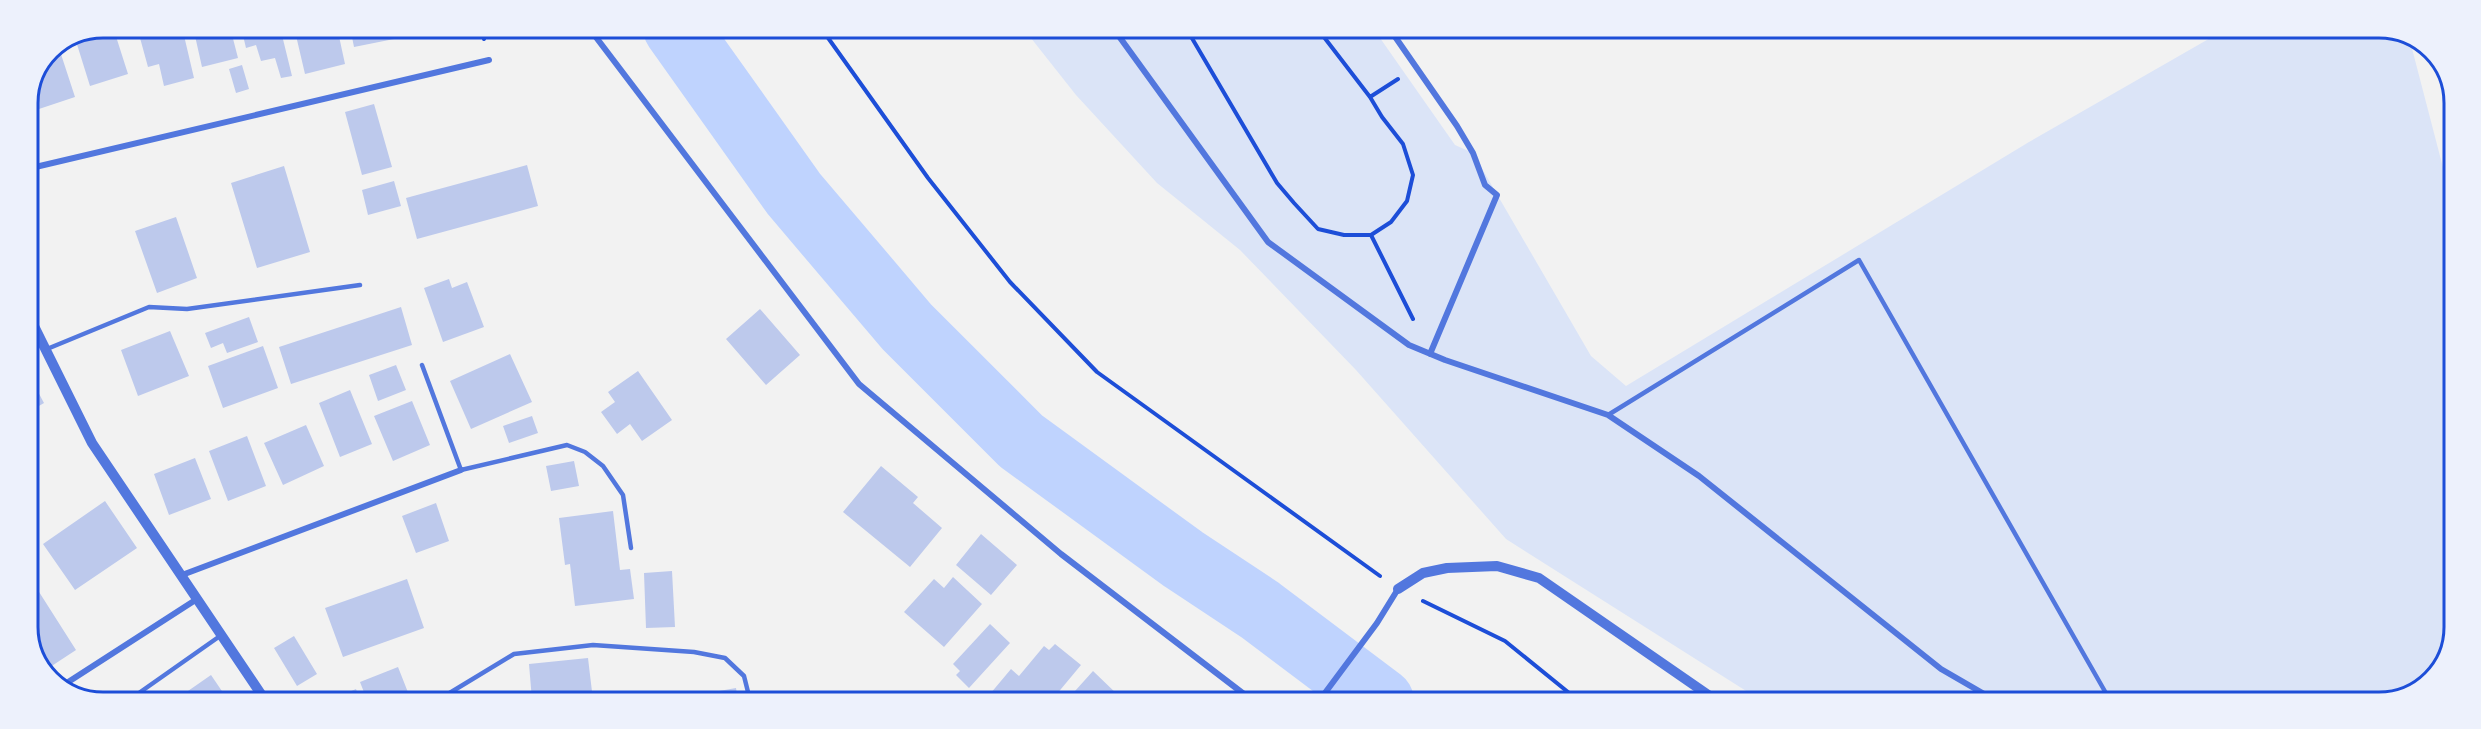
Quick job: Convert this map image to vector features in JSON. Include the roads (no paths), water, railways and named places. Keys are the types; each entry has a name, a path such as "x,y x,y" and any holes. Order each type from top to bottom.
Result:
{"street":[{"path":"596,37 859,384 1061,554 1241,692"},
{"path":"1120,37 1268,242 1409,345 1608,415 1699,476 1941,669 1981,692"},
{"path":"1395,37 1473,153 1485,184 1497,195 1430,354"},
{"path":"37,167 489,60"},
{"path":"37,331 92,442 260,692"},
{"path":"182,575 461,470"},
{"path":"1326,692 1377,623 1398,589 1423,573 1447,568 1497,566 1539,578 1704,692"},
{"path":"69,681 197,599"}],"lane":[{"path":"1608,415 1859,260 2105,692"},
{"path":"47,349 149,307 186,309 360,285"},
{"path":"422,365 461,470 567,445 585,452 603,466 623,495 631,548"},
{"path":"141,692 221,634"},
{"path":"451,692 514,654 593,645 694,652 725,658 744,676 748,692"}],"waterway":[{"path":"682,37 794,194 907,327 1021,441 1183,559 1260,610 1369,692"}]}
